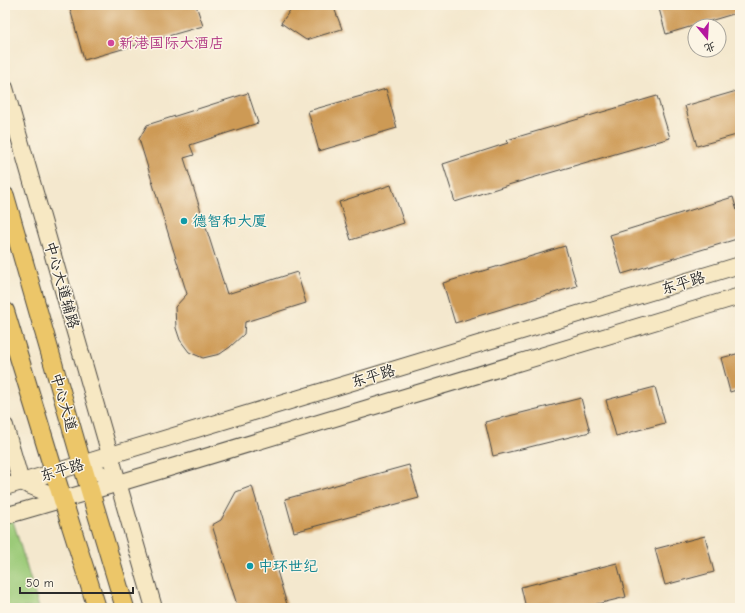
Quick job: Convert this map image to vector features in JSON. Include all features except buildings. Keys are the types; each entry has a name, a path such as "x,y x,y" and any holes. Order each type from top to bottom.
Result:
{"main road":[{"name":"中心大道辅路","path":"5,88 154,608"},
{"name":"中心大道","path":"5,196 125,608"},
{"name":"东平路","path":"5,487 740,265"},
{"name":"东平路","path":"5,516 740,296"},
{"name":"中心大道","path":"5,311 97,608"},
{"path":"5,426 22,482 62,499"},
{"path":"82,464 119,483"}],"green space":[{"path":"5,494 39,608 5,608"}],"place":[{"name":"新港国际大酒店","path":"111,43"},
{"name":"德智和大厦","path":"184,221"},
{"name":"中环世纪","path":"250,566"}]}
